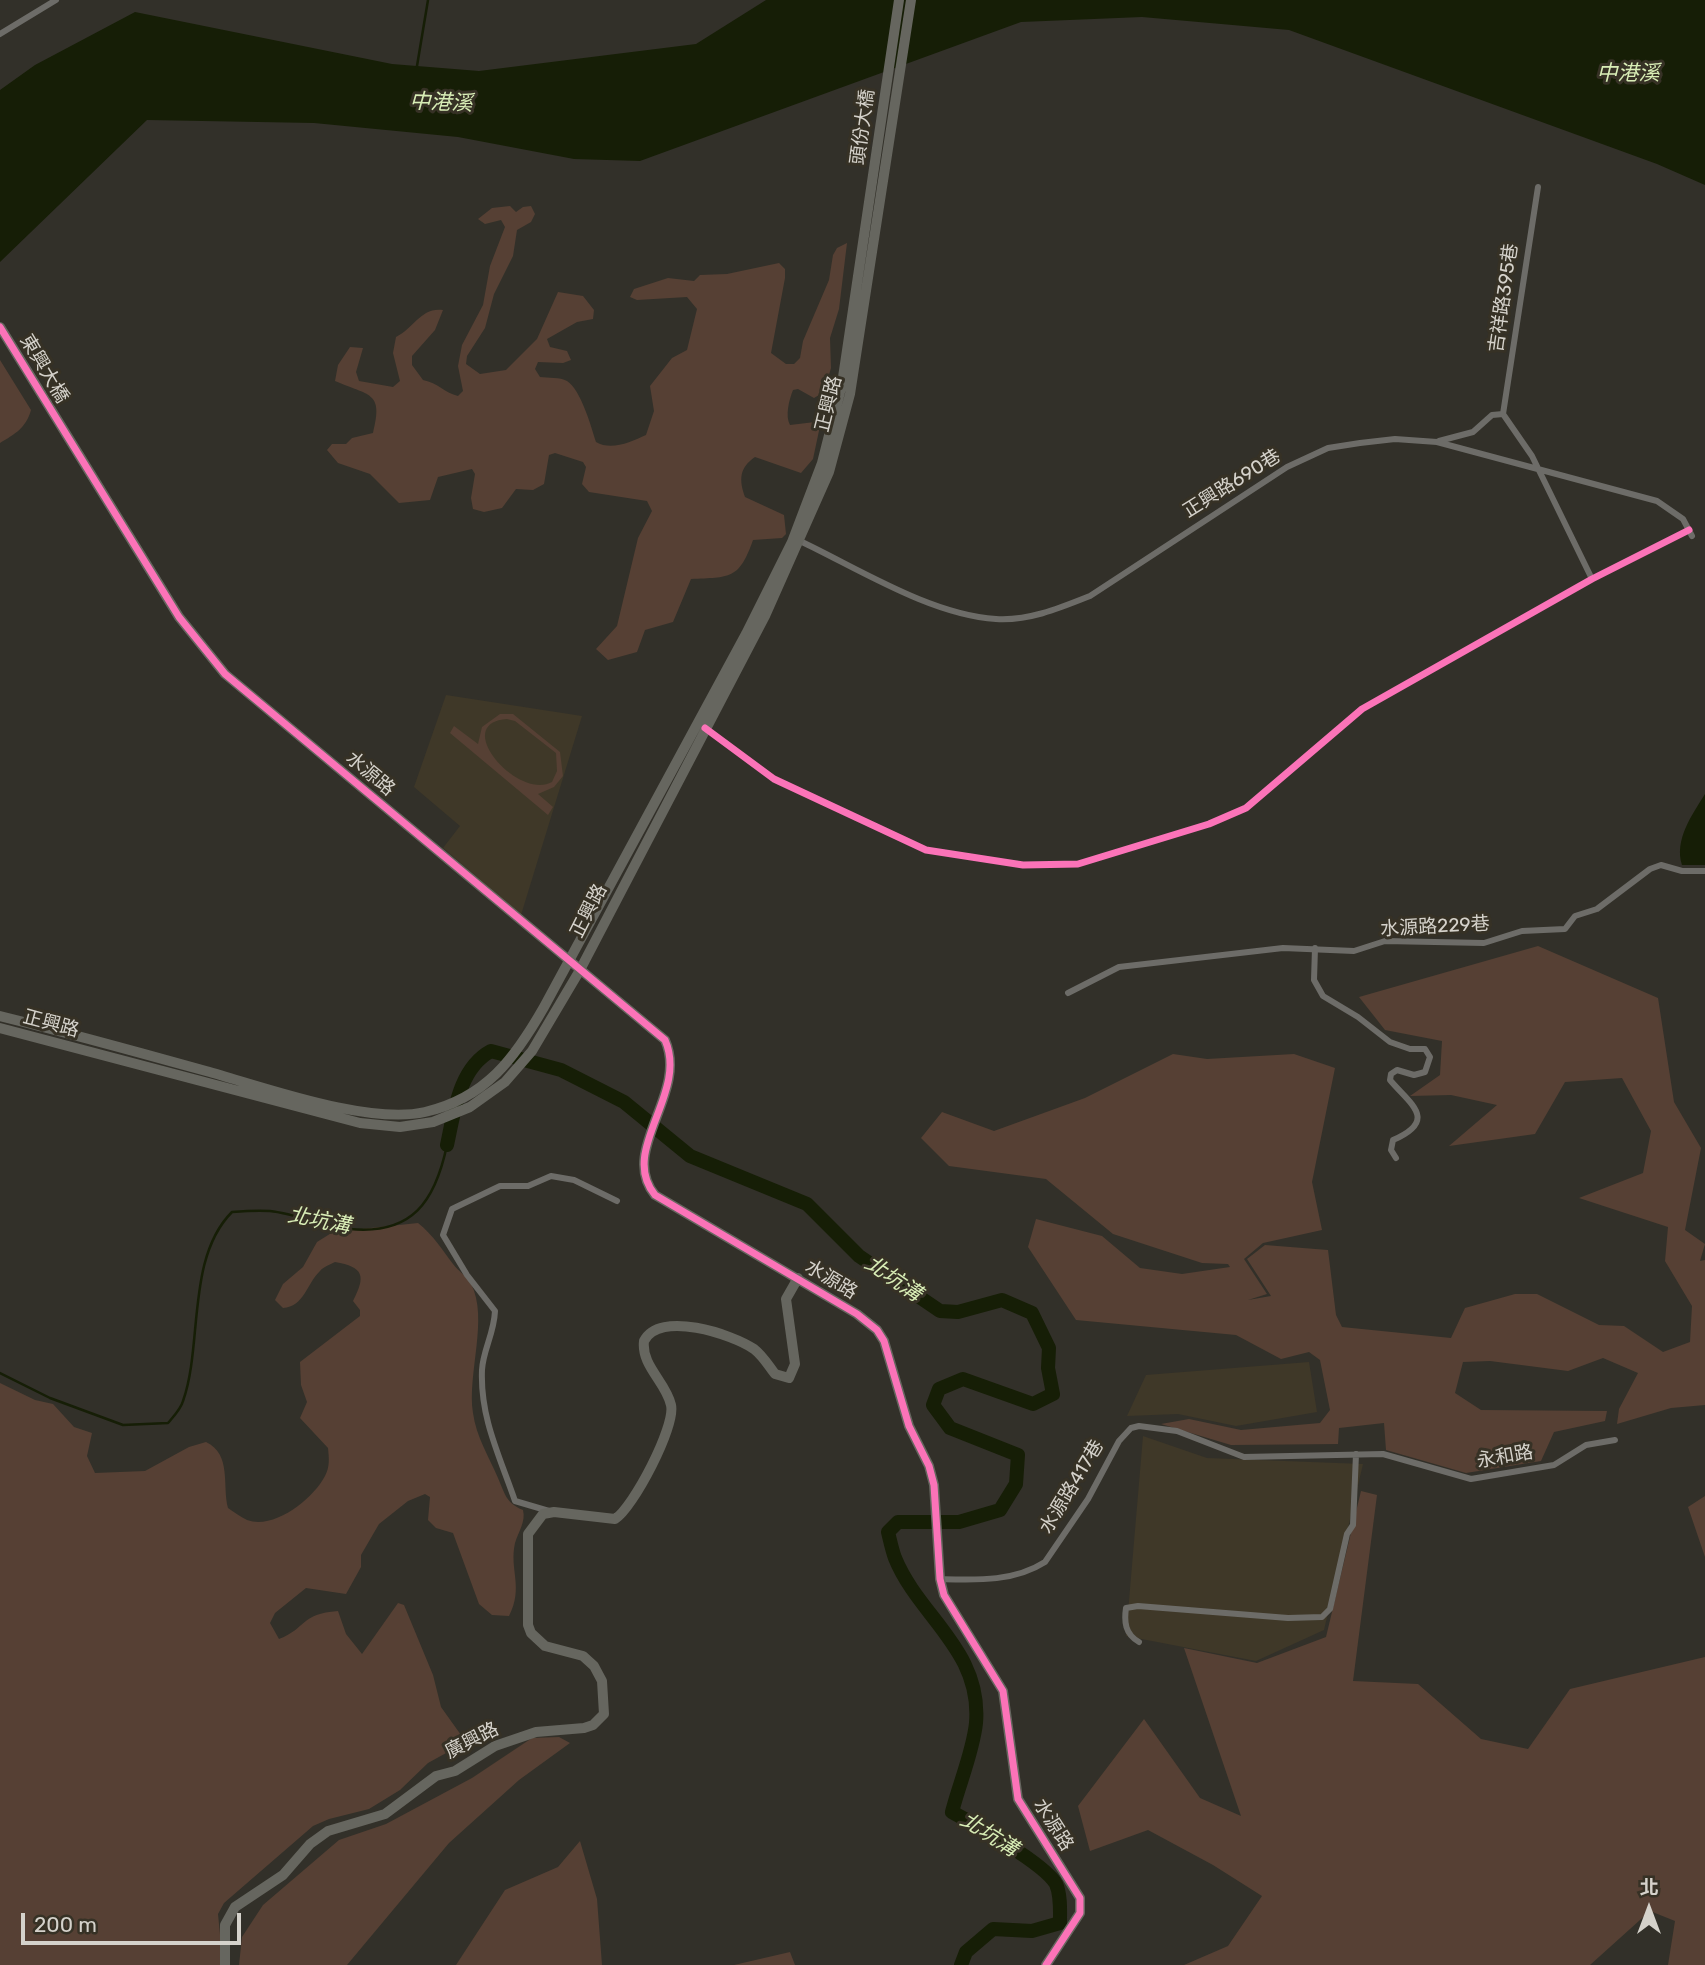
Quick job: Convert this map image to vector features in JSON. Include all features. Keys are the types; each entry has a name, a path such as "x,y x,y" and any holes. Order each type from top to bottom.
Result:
{"street":[{"path":"0,34 56,0"},
{"name":"頭份大橋","path":"862,259 899,0"},
{"name":"頭份大橋","path":"873,257 911,0"},
{"name":"吉祥路395巷","path":"1503,414 1538,187"},
{"name":"正興路","path":"0,1016 257,1086 393,1117 425,1112 452,1101 493,1080 532,1051 580,970 765,616 800,541 829,472 850,394 873,257"},
{"name":"正興路","path":"0,1028 360,1123 400,1127 433,1122 470,1107 505,1082 520,1048 746,634 792,542 822,463 842,384 862,259"},
{"name":"東興大橋","path":"0,327 61,427"},
{"path":"1437,442 1473,432 1492,415 1503,414 1505,421 1522,438 1592,579"},
{"name":"水源路","path":"61,427 179,617 225,674 664,1040 670,1064 668,1087 650,1137 643,1168 645,1179 655,1195 798,1278 857,1314 877,1330 884,1341 909,1426 929,1466 934,1485 940,1579 944,1595 1003,1690 1018,1799 1080,1898 1080,1913 1046,1965"},
{"name":"正興路690巷","path":"800,541 931,603 969,616 1020,618 1056,610 1090,596 1287,467 1328,448 1395,439 1437,442 1657,501 1683,519 1692,536"},
{"name":"水源路229巷","path":"1068,993 1119,967 1283,948 1354,951 1385,941 1485,943 1522,931 1565,929 1575,916 1597,909 1650,869 1661,865 1682,871 1705,871"},
{"path":"1315,948 1314,980 1323,996 1358,1017 1390,1042 1410,1049 1425,1049 1430,1057 1425,1072 1414,1075 1397,1070 1391,1074 1390,1080 1407,1095 1416,1109 1417,1121 1409,1133 1393,1140 1391,1150 1396,1158"},
{"path":"617,1201 574,1180 551,1176 528,1186 500,1186 449,1215 443,1235 467,1275 495,1311 494,1332 482,1367 487,1422 494,1451 505,1469 515,1501 554,1512 615,1519 623,1514 644,1479 666,1430 672,1408 644,1352 644,1341 651,1332 663,1327 698,1327 733,1338 764,1358 775,1374 789,1378 795,1364 786,1299 798,1278"},
{"name":"水源路417巷","path":"940,1579 1002,1578 1035,1568 1045,1562 1088,1499 1118,1441 1131,1428 1139,1426 1177,1431 1244,1457 1356,1454"},
{"name":"永和路","path":"1356,1454 1383,1454 1471,1479 1554,1465 1586,1445 1615,1440"},
{"path":"1139,1642 1130,1637 1124,1623 1126,1608 1138,1606 1288,1618 1322,1617 1330,1609 1347,1534 1353,1525 1356,1454"},
{"name":"廣興路","path":"225,1965 225,1925 234,1907 283,1875 310,1844 328,1831 385,1814 436,1776 455,1771 495,1746 536,1732 584,1728 593,1725 604,1714 604,1692 594,1666 583,1656 545,1646 531,1633 528,1625 528,1534 543,1514 554,1512"}],"shaded area":[{"path":"510,206 516,212 531,206 535,214 531,222 517,230 513,256 494,294 485,328 467,356 466,364 480,374 506,370 537,339 558,292 583,296 594,310 593,319 577,322 547,339 550,347 567,351 571,360 563,363 538,362 535,369 540,377 561,379 572,386 585,409 596,442 608,446 628,443 646,435 654,411 650,386 672,358 687,350 697,309 687,297 637,300 630,297 634,289 668,278 694,281 700,275 727,274 779,263 785,269 785,278 771,353 786,364 794,364 800,358 803,341 829,280 833,255 837,248 847,243 839,309 830,338 831,368 824,392 814,398 798,389 793,390 788,408 790,425 815,422 820,426 813,459 801,473 755,457 743,470 742,485 745,497 784,515 786,534 782,538 753,540 743,563 731,574 691,579 673,622 645,630 637,652 608,660 596,649 617,626 638,538 652,511 647,501 589,492 582,484 586,467 583,462 555,453 549,455 544,484 533,490 516,489 502,508 484,512 473,509 471,498 475,474 472,469 438,477 430,500 399,503 370,474 338,463 327,450 332,444 346,444 352,438 373,433 375,402 365,393 335,381 338,365 350,347 363,348 356,372 359,381 393,387 400,381 393,353 396,337 429,312 443,310 435,330 412,356 412,365 423,380 458,396 463,391 458,366 462,345 483,305 490,266 505,227 501,220 485,224 478,219 492,208"},
{"path":"0,360 31,410 23,426 0,443"},
{"path":"446,695 582,716 521,915 443,848 460,826 414,787"},
{"path":"500,714 513,714 560,752 563,776 554,787 538,794 553,807 548,815 450,733 454,726 478,744 482,727","holes":["507,719 515,721 556,753 557,771 552,782 538,785 523,781 495,759 487,746 485,733 491,724"]},
{"path":"1538,946 1658,998 1674,1102 1701,1148 1685,1230 1705,1244 1700,1261 1705,1260 1705,1405 1671,1408 1617,1424 1619,1409 1638,1373 1603,1358 1568,1371 1490,1361 1463,1362 1455,1393 1481,1410 1607,1411 1605,1421 1554,1432 1541,1461 1466,1473 1386,1450 1384,1423 1339,1428 1338,1444 1231,1445 1161,1424 1189,1419 1241,1430 1320,1423 1330,1410 1320,1360 1309,1352 1281,1359 1236,1335 1076,1320 1028,1247 1036,1219 1102,1236 1140,1268 1182,1274 1230,1267 1228,1264 1202,1263 1113,1234 1046,1179 949,1166 921,1138 942,1112 994,1131 1085,1098 1173,1054 1207,1059 1294,1054 1335,1068 1312,1182 1322,1230 1263,1243 1244,1259 1267,1294 1248,1300 1271,1296 1247,1259 1265,1245 1328,1250 1336,1315 1342,1327 1451,1338 1465,1308 1515,1294 1537,1294 1599,1325 1624,1326 1663,1352 1690,1342 1692,1306 1665,1261 1668,1227 1579,1198 1643,1173 1651,1131 1622,1078 1565,1082 1535,1134 1449,1146 1497,1105 1451,1095 1410,1096 1440,1075 1442,1041 1385,1030 1359,997"},
{"path":"418,1223 469,1281 476,1298 478,1329 472,1398 475,1422 509,1501 523,1510 524,1514 515,1543 516,1587 513,1606 509,1616 492,1615 479,1604 453,1533 436,1528 428,1520 430,1497 425,1494 408,1501 379,1524 361,1555 361,1567 346,1594 306,1588 275,1613 270,1623 279,1639 310,1618 338,1611 346,1634 362,1654 398,1603 404,1605 433,1675 441,1707 466,1742 428,1763 400,1790 369,1809 313,1826 224,1903 218,1914 223,1965 0,1965 0,1383 35,1400 53,1404 74,1427 92,1433 87,1456 95,1473 145,1471 189,1447 206,1442 220,1454 223,1462 228,1508 247,1520 258,1522 280,1517 312,1494 328,1469 328,1448 300,1418 307,1402 301,1385 300,1362 360,1316 360,1310 353,1301 360,1285 360,1274 352,1267 335,1262 321,1270 301,1299 290,1307 283,1308 275,1300 283,1284 303,1267 317,1242 333,1232"},
{"path":"1309,1362 1317,1412 1236,1426 1178,1414 1127,1416 1146,1375"},
{"path":"1143,1436 1207,1458 1363,1464 1324,1630 1256,1661 1126,1636"},
{"path":"1361,1491 1377,1495 1353,1681 1418,1684 1481,1739 1528,1749 1570,1689 1705,1657 1705,1965 1668,1965 1675,1921 1650,1911 1590,1965 1184,1965 1228,1946 1262,1896 1213,1865 1148,1830 1090,1851 1078,1806 1144,1719 1200,1798 1241,1816 1184,1648 1257,1663 1326,1637"},
{"path":"1705,1496 1705,1557 1688,1507"},
{"path":"559,1737 570,1743 519,1780 449,1843 347,1965 239,1965 242,1937 263,1905 339,1840 386,1824 472,1778 532,1738"},
{"path":"580,1841 597,1899 602,1965 456,1965 505,1890 558,1867"},
{"path":"790,1952 795,1965 734,1965"}],"water":[{"name":"中港溪","path":"766,0 1705,0 1705,185 1657,164 1289,30 1142,17 1021,22 640,161 574,159 458,137 314,123 147,120 0,262 0,90 35,65 135,12 392,64 479,71 696,44"},
{"path":"1705,794 1705,865 1682,865 1682,837"}],"waterway":[{"path":"417,66 428,0"},
{"name":"北坑溝","path":"447,1145 465,1080 480,1059 491,1051 561,1070 624,1102 690,1156 807,1204 859,1256 940,1311 958,1312 1002,1300 1032,1313 1049,1348 1048,1368 1053,1394 1033,1404 963,1379 939,1389 933,1405 950,1428 1018,1455 1016,1484 1000,1510 959,1522 898,1522 888,1532 895,1558 906,1579 959,1654 975,1697 974,1734 952,1812 1038,1866 1056,1884 1059,1893 1060,1923 1032,1931 993,1929 966,1952 961,1965"},
{"name":"北坑溝","path":"0,1373 50,1398 123,1425 168,1423 182,1404 189,1379 198,1303 208,1253 218,1231 232,1212 270,1211 350,1229 390,1226 417,1211 427,1198 442,1165 447,1145"}],"cycle path":[{"path":"0,327 179,617 225,674 665,1040 670,1060 668,1081 644,1159 646,1178 655,1195 857,1314 877,1330 884,1341 909,1426 929,1466 934,1485 940,1579 944,1595 1003,1691 1018,1799 1080,1898 1080,1913 1046,1965"},
{"path":"705,728 774,779 926,850 1023,865 1078,864 1209,824 1246,808 1362,709 1592,579 1689,530"}]}
